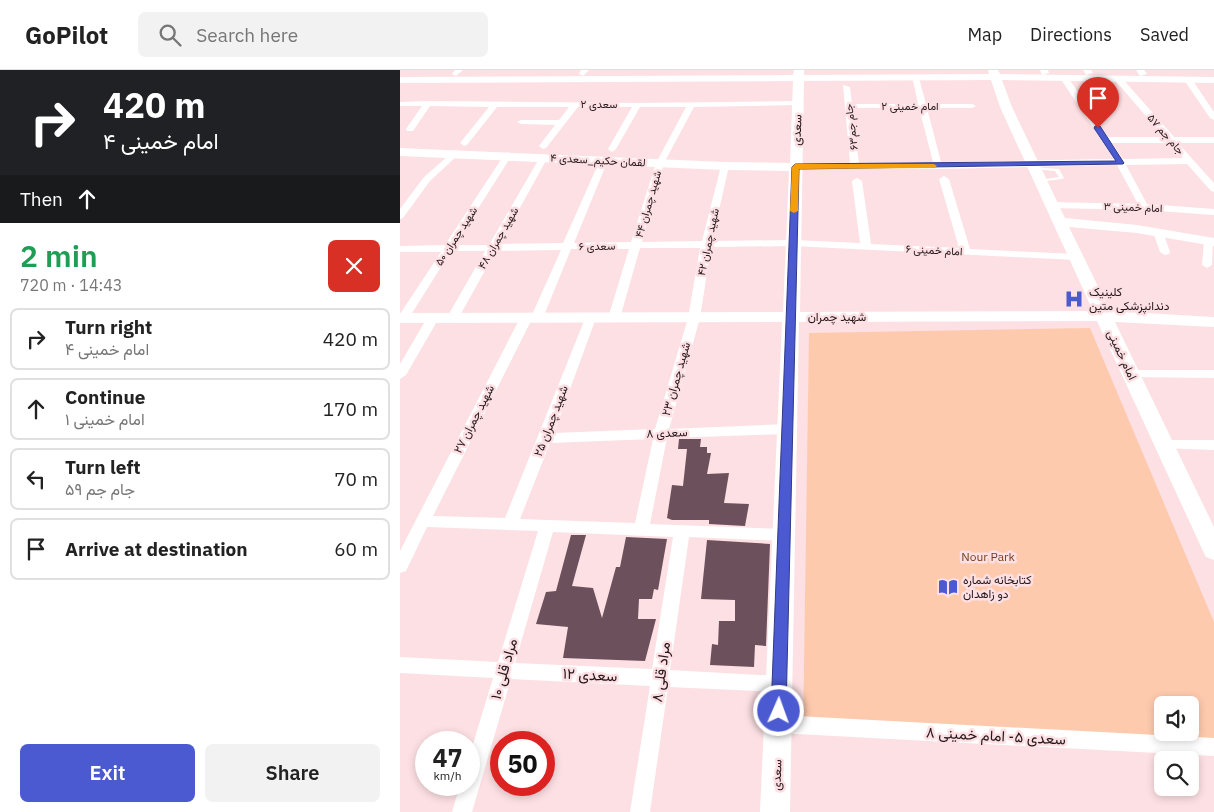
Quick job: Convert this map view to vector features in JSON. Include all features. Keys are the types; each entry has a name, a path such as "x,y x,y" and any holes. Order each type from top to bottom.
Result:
{"main road":[{"path":"400,80 456,75 584,72 799,74 915,78 1044,71 1142,72 1187,75 1214,80"},
{"path":"400,75 995,73 1064,78 1118,79 1214,75"},
{"name":"امام خمینی","path":"995,73 1006,108 1214,550"},
{"name":"سعدی","path":"776,812 799,74"},
{"name":"لقمان حکیم_سعدی ۴","path":"400,152 459,148 508,155 544,151 604,160 725,166 795,167"},
{"path":"1059,222 1158,232 1211,242"},
{"name":"شهید چمران","path":"402,318 1103,316 1214,322"}],"street":[{"path":"1187,75 1214,118"},
{"path":"915,78 938,166"},
{"path":"1064,78 1121,163 1144,207"},
{"name":"جام جم ۵۷","path":"1118,79 1214,189"},
{"name":"جام جم۶۳","path":"846,87 856,167"},
{"path":"400,94 401,104"},
{"path":"400,216 427,179 459,148 496,103"},
{"name":"سعدی ۲","path":"401,104 637,105 798,103"},
{"path":"410,129 428,104"},
{"path":"544,151 561,123 576,104"},
{"name":"شهید چمران ۴۴","path":"614,318 660,163 692,104"},
{"path":"612,149 637,105"},
{"name":"امام خمینی ۲","path":"848,106 972,106"},
{"path":"521,122 561,123"},
{"path":"1106,140 1214,140"},
{"name":"شهید چمران ۴۸","path":"452,319 544,151"},
{"name":"شهید چمران ۵۰","path":"402,318 508,155"},
{"name":"شهید چمران ۲۷","path":"400,566 422,520 531,318 567,246 604,160"},
{"path":"795,167 1033,166 1190,162"},
{"name":"شهید چمران ۴۲","path":"694,318 706,244 725,166"},
{"path":"944,179 965,252"},
{"path":"857,181 866,247"},
{"name":"امام خمینی ۳","path":"1051,205 1144,207 1214,212"},
{"path":"1158,232 1165,252"},
{"name":"سعدی ۶","path":"400,249 793,242"},
{"name":"امام خمینی ۶","path":"793,242 1076,256"},
{"path":"1207,265 1211,242"},
{"path":"400,375 433,318"},
{"name":"شهید چمران ۲۵","path":"510,524 590,318"},
{"name":"شهید چمران ۲۳","path":"641,530 661,433 694,318"},
{"path":"1131,374 1214,374"},
{"name":"سعدی ۸","path":"545,438 788,429"},
{"path":"1165,446 1214,445"},
{"path":"422,520 784,535"},
{"name":"مراد قلی ۱۰","path":"462,812 547,526"},
{"name":"مراد قلی ۸","path":"640,812 682,531"},
{"name":"سعدی ۱۲","path":"400,665 779,684"},
{"name":"سعدی ۵- امام خمینی ۸","path":"778,724 1214,747"}],"lane":[{"path":"1033,166 1057,170 1062,178 1040,181"}],"green space":[{"name":"Nour Park","path":"1090,328 1214,622 1214,752 803,731 809,333"}],"building":[{"path":"679,439 701,439 700,447 707,447 707,453 711,453 707,474 729,473 724,503 749,504 745,526 709,524 709,520 672,520 667,518 672,485 683,486 687,449 678,449"},
{"path":"571,535 586,535 572,586 593,588 602,618 616,567 620,567 626,537 667,539 658,590 654,589 652,599 639,599 638,619 656,619 645,661 563,658 568,627 536,624 546,592 556,591"},
{"path":"707,540 770,544 766,646 755,645 754,667 710,665 712,644 718,645 719,621 735,621 735,600 701,599"}],"slow traffic":[{"path":"794,211 795,167 934,166"}],"place":[{"name":"کلینیک دندانپزشکی متین","path":"1074,299"},
{"name":"کتابخانه شماره دو زاهدان","path":"948,587"}],"route":[{"path":"779,711 795,167 1121,163 1098,128"}]}
